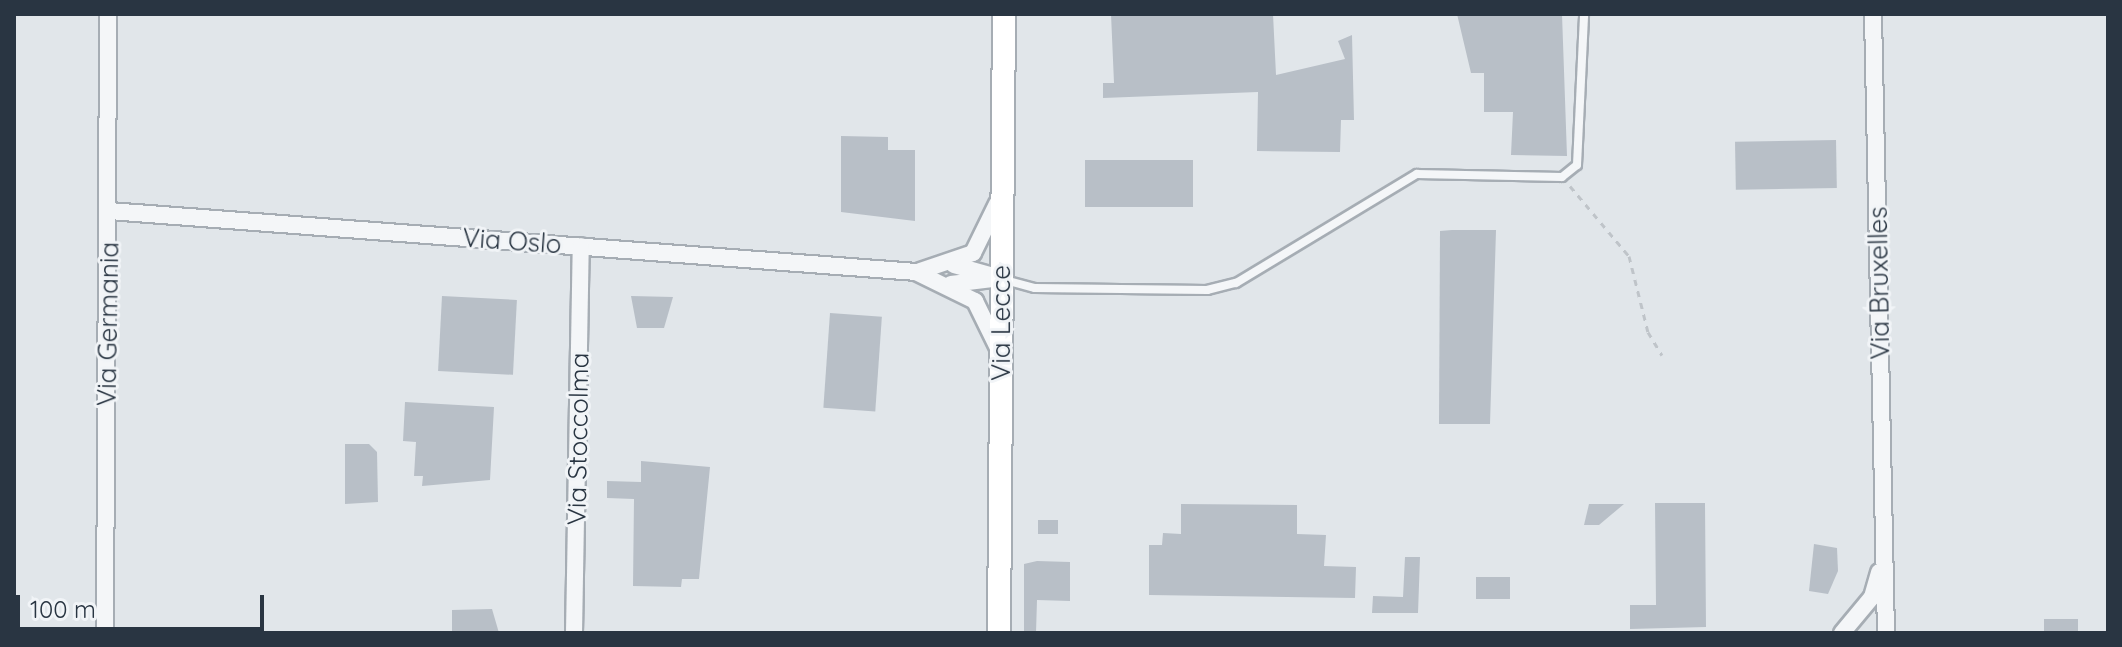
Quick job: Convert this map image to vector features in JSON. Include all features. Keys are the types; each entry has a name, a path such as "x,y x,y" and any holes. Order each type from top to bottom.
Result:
{"main road":[{"name":"Via Lecce","path":"999,633 1004,14"}],"street":[{"name":"Via Germania","path":"105,633 108,14"},
{"name":"Via Bruxelles","path":"1873,14 1886,633"},
{"path":"954,265 988,234 1003,183"},
{"name":"Via Oslo","path":"109,211 916,272"},
{"name":"Via Stoccolma","path":"574,633 581,246"},
{"path":"916,272 954,265 1001,278"},
{"path":"916,272 951,284 975,301 1001,357"},
{"path":"951,284 1001,278"},
{"name":"Via Bruxelles","path":"1842,633 1872,597 1884,551"}],"lane":[{"path":"1001,278 1035,288 1207,290 1236,283 1417,174 1562,177 1577,165 1584,14"}],"path":[{"path":"1562,177 1629,256 1648,332 1662,355"}],"building":[{"path":"1111,14 1273,14 1276,75 1345,59 1338,41 1352,35 1354,120 1341,120 1340,152 1257,151 1258,92 1103,98 1103,83 1114,83"},
{"path":"1457,14 1562,14 1567,156 1511,155 1513,112 1484,112 1484,73 1471,73"},
{"path":"841,136 888,137 888,150 915,150 915,221 841,212"},
{"path":"1836,140 1837,188 1736,190 1735,142"},
{"path":"1085,160 1193,160 1193,207 1085,207"},
{"path":"1496,230 1490,424 1439,424 1440,231"},
{"path":"442,296 517,300 513,375 438,371"},
{"path":"631,296 673,297 664,328 637,328"},
{"path":"830,313 882,317 875,411 823,408"},
{"path":"405,402 494,407 490,480 422,486 423,476 414,476 416,442 403,441"},
{"path":"345,444 369,444 377,452 378,502 345,504"},
{"path":"641,461 710,467 699,579 682,579 681,587 633,586 634,499 607,498 607,481 641,482"},
{"path":"1655,503 1705,503 1706,627 1630,629 1630,605 1656,605"},
{"path":"1181,504 1297,505 1297,534 1326,535 1324,566 1356,567 1355,598 1149,595 1149,545 1162,545 1163,533 1181,534"},
{"path":"1589,504 1624,504 1599,525 1584,525"},
{"path":"1038,520 1058,520 1058,534 1038,534"},
{"path":"1814,544 1837,548 1838,571 1828,594 1809,591"},
{"path":"1405,557 1420,557 1418,613 1372,613 1373,596 1403,597"},
{"path":"1037,561 1070,562 1070,601 1037,600 1036,633 1024,633 1024,564"},
{"path":"1476,577 1510,577 1510,599 1476,599"},
{"path":"492,609 499,633 452,633 452,610"},
{"path":"2044,619 2078,619 2078,633 2044,633"}]}
